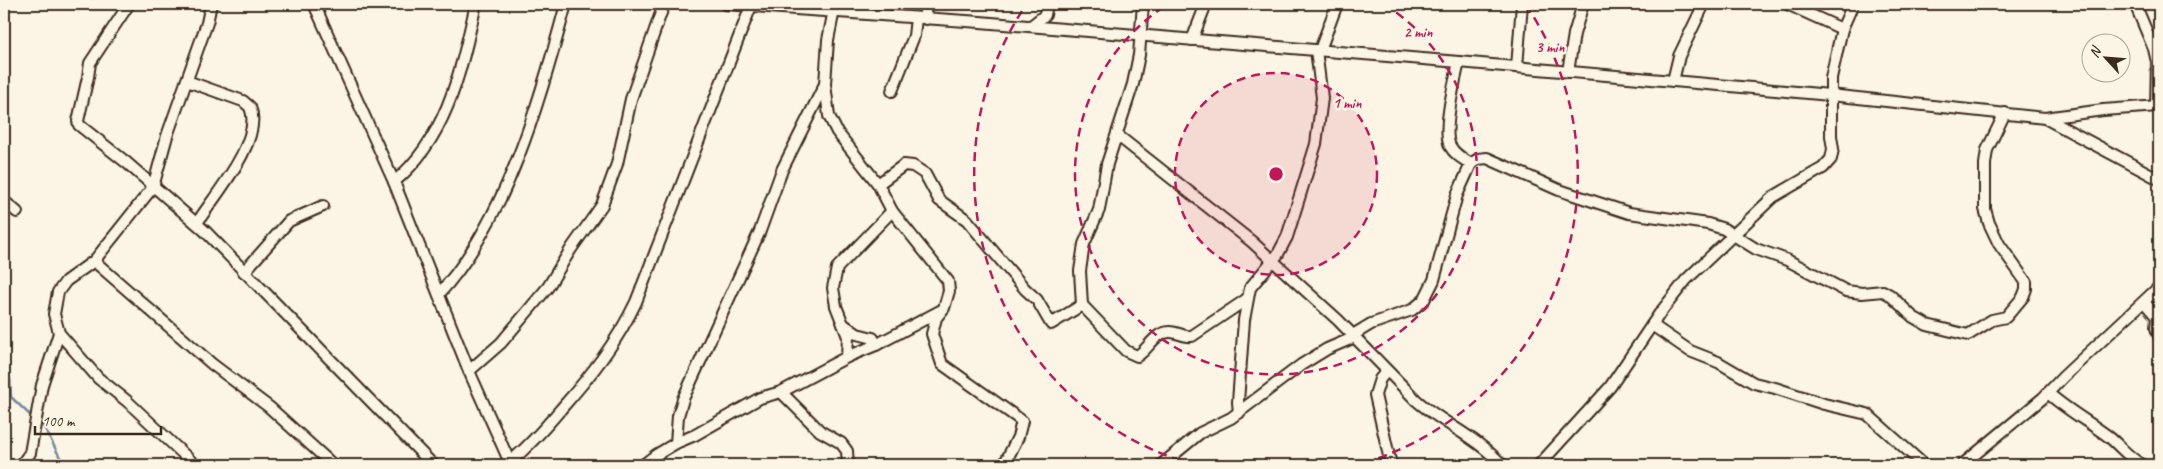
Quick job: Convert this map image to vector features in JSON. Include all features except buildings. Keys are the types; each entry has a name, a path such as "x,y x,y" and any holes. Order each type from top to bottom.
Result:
{"street":[{"path":"129,4 90,63 78,122 81,128 127,163 196,223 433,465"},
{"path":"195,465 127,401 98,378 59,333 54,314 58,292 66,281 94,261 153,187 168,136 207,23 211,4"},
{"path":"314,4 394,182 469,371 511,464 592,375 628,319 751,6"},
{"path":"394,182 411,166 430,142 446,112 462,62 476,4"},
{"path":"439,294 469,256 506,185 545,80 566,4"},
{"path":"469,371 501,342 548,287 571,249 602,205 617,164 631,99 664,4"},
{"path":"725,4 832,7 921,18 1318,50 1830,95 2045,118 2103,110 2157,106 2154,49 2134,4"},
{"path":"892,91 921,18 924,4"},
{"path":"1031,26 1045,14 1048,4"},
{"path":"1142,4 1139,55 1133,84 1107,164 1099,210 1084,244 1080,272 1082,306 1126,351 1137,356 1154,340 1165,333 1170,332 1192,336 1247,299"},
{"path":"1192,40 1206,4"},
{"path":"1239,413 1242,345 1247,299 1254,282 1273,261 1287,237 1316,144 1322,98 1318,50 1336,4"},
{"path":"1517,67 1522,4"},
{"path":"1568,72 1574,34 1582,4"},
{"path":"1673,81 1679,56 1704,4"},
{"path":"1786,4 1842,29"},
{"path":"1539,465 1610,387 1652,325 1686,280 1773,197 1823,168 1831,159 1833,149 1830,95 1832,70 1842,29 1853,4"},
{"path":"832,7 825,84 827,110 832,124 842,140 878,184 892,210 948,281 949,291 944,308 936,318 932,334 942,364 1022,421 1018,437 1004,465"},
{"path":"1459,62 1449,110 1448,141 1458,156 1470,164"},
{"path":"187,81 243,101 250,106 253,120 249,140 230,174 196,223"},
{"path":"676,444 678,416 683,399 760,231 782,170 825,84"},
{"path":"1161,465 1200,433 1239,413 1314,356 1354,336 1372,324 1412,310 1424,300 1434,280 1457,195 1470,164 1478,159 1486,158 1559,190 1629,213 1708,224 1734,235 1756,249 1786,260 1846,291 1862,293 1883,291 1890,295 1913,317 1927,325 1968,335 1992,320 2004,319 2017,305 2026,289 2026,282 1999,244 1989,223 1986,209 1985,164 1987,150 2005,114"},
{"path":"2045,118 2159,179"},
{"path":"1117,135 1199,199 1273,261 1354,336 1426,409 1482,446 1502,465"},
{"path":"878,184 900,166 908,165 918,169 925,174 939,200 967,220 1036,300 1051,324 1082,306"},
{"path":"4,201 17,212"},
{"path":"244,272 289,221 323,206"},
{"path":"847,357 848,337 836,306 832,288 837,268 892,210"},
{"path":"94,261 212,364 269,407 333,465"},
{"path":"1962,465 2048,393 2159,287"},
{"path":"2144,302 2158,317 2156,328 2159,336"},
{"path":"643,465 656,455 696,436 760,398 782,392 847,357 876,345 944,308"},
{"path":"843,324 857,334 873,338 876,345"},
{"path":"1652,325 1690,351 1718,362 1754,384 1775,388 1824,404 1867,414 1924,465"},
{"path":"21,465 30,453 42,385 59,333"},
{"path":"1387,371 1380,379 1375,395 1390,465"},
{"path":"782,392 820,431 841,443 847,451 848,465"},
{"path":"2048,393 2065,408 2108,436 2134,461 2142,465"}],"waterway":[{"path":"4,335 4,341"},
{"path":"4,373 10,379 11,397 32,417"},
{"path":"39,422 43,425 64,465"}]}
